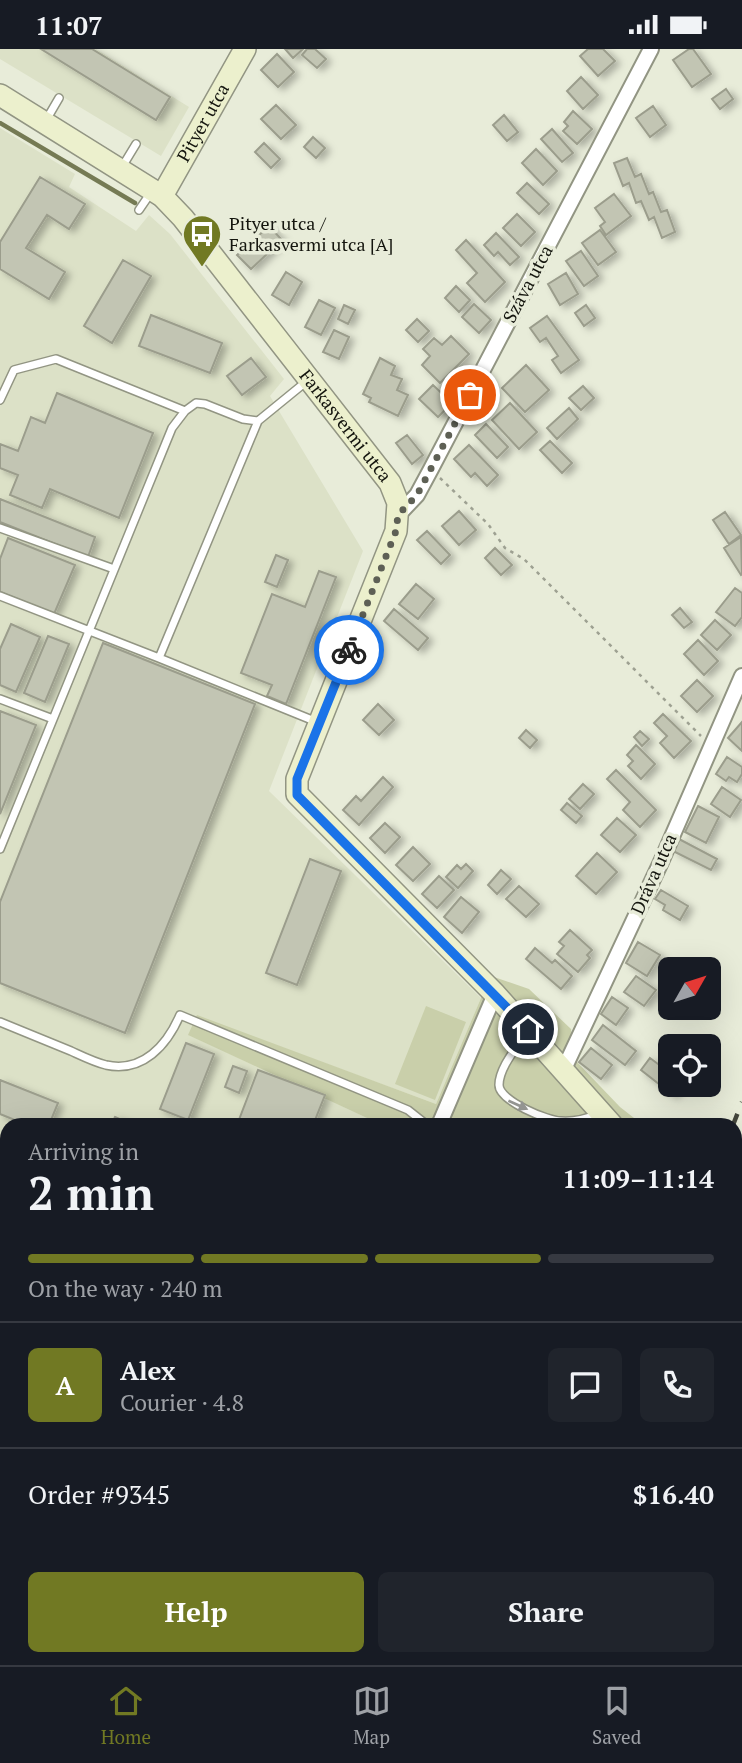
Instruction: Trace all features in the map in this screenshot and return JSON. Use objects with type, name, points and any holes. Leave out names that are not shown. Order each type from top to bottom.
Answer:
[{"type":"street","name":"Pityer utca","points":[[157,193],[245,49]]},
{"type":"street","name":"Száva utca","points":[[398,515],[417,495],[651,49]]},
{"type":"street","name":"Farkasvermi utca","points":[[0,95],[157,193],[183,218],[390,482],[396,495],[396,531],[296,784],[300,800],[495,994],[605,1118]]},
{"type":"street","name":"Dráva utca","points":[[563,1071],[661,862],[742,676]]},
{"type":"street","points":[[442,1118],[495,994]]},
{"type":"lane","points":[[45,123],[59,99]]},
{"type":"lane","points":[[120,170],[136,144]]},
{"type":"lane","points":[[139,210],[157,193]]},
{"type":"lane","points":[[0,400],[14,370],[55,359],[186,411]]},
{"type":"lane","points":[[159,658],[258,421],[310,379]]},
{"type":"lane","points":[[0,849],[4,831],[53,719],[172,428],[196,403],[243,419],[258,421]]},
{"type":"lane","points":[[0,528],[114,569]]},
{"type":"lane","points":[[0,596],[320,723]]},
{"type":"lane","points":[[0,699],[53,719]]},
{"type":"lane","points":[[0,1023],[105,1065],[130,1066],[141,1063],[169,1038],[180,1015],[408,1110],[418,1118]]},
{"type":"lane","points":[[528,1029],[501,1079],[500,1092],[508,1101],[548,1118]]},
{"type":"path","points":[[431,469],[488,524],[505,548],[524,559],[711,746]]},
{"type":"shaded area","points":[[0,49],[96,49],[189,107],[161,156],[0,59]]},
{"type":"shaded area","points":[[0,128],[75,174],[69,187],[136,231],[149,215],[170,234],[284,379],[270,396],[363,551],[269,791],[481,998],[436,1104],[197,1016],[189,1035],[367,1118],[0,1118]]},
{"type":"shaded area","points":[[494,977],[529,989],[571,1029],[577,1062],[634,1118],[367,1118],[188,1035],[197,1015],[436,1104],[481,998]]},
{"type":"shaded area","points":[[426,1006],[466,1022],[435,1100],[395,1084]]},
{"type":"building","points":[[41,49],[92,49],[170,97],[156,120]]},
{"type":"building","points":[[285,49],[303,49],[293,58]]},
{"type":"building","points":[[307,49],[315,49],[326,59],[317,68],[302,55]]},
{"type":"building","points":[[588,49],[603,49],[615,61],[598,76],[580,56]]},
{"type":"building","points":[[693,49],[711,74],[692,87],[673,60]]},
{"type":"building","points":[[277,54],[294,72],[278,87],[261,70]]},
{"type":"building","points":[[581,77],[598,95],[583,109],[567,91]]},
{"type":"building","points":[[726,89],[733,99],[720,109],[712,99]]},
{"type":"building","points":[[276,105],[296,125],[281,139],[261,119]]},
{"type":"building","points":[[653,106],[666,125],[650,137],[636,118]]},
{"type":"building","points":[[573,111],[592,129],[577,144],[563,131],[568,126],[564,122]]},
{"type":"building","points":[[504,115],[518,132],[507,141],[493,125]]},
{"type":"building","points":[[552,129],[573,153],[562,162],[541,139]]},
{"type":"building","points":[[313,137],[325,148],[316,158],[304,147]]},
{"type":"building","points":[[264,143],[280,159],[271,168],[255,152]]},
{"type":"building","points":[[536,149],[557,171],[543,185],[522,163]]},
{"type":"building","points":[[627,158],[635,177],[641,174],[649,194],[653,192],[661,212],[667,210],[675,232],[662,238],[654,217],[649,220],[641,201],[636,203],[629,183],[623,186],[614,163]]},
{"type":"building","points":[[40,177],[85,204],[69,229],[47,215],[26,248],[65,272],[49,299],[0,269],[0,242]]},
{"type":"building","points":[[527,183],[549,204],[539,214],[517,193]]},
{"type":"building","points":[[614,194],[631,216],[606,235],[600,226],[605,222],[595,208]]},
{"type":"building","points":[[517,214],[535,232],[521,246],[503,228]]},
{"type":"building","points":[[269,226],[282,240],[251,269],[237,255]]},
{"type":"building","points":[[600,230],[616,252],[598,265],[582,243]]},
{"type":"building","points":[[496,233],[519,257],[510,265],[498,252],[494,256],[484,245]]},
{"type":"building","points":[[466,240],[505,282],[485,302],[467,283],[477,273],[456,250]]},
{"type":"building","points":[[581,251],[598,276],[584,286],[566,261]]},
{"type":"building","points":[[123,260],[151,276],[112,343],[84,326]]},
{"type":"building","points":[[286,272],[302,282],[289,305],[272,295]]},
{"type":"building","points":[[566,273],[578,294],[560,305],[548,284]]},
{"type":"building","points":[[456,286],[470,300],[459,312],[445,298]]},
{"type":"building","points":[[319,300],[335,308],[321,335],[305,327]]},
{"type":"building","points":[[474,304],[491,320],[479,333],[462,317]]},
{"type":"building","points":[[344,305],[355,310],[348,324],[338,319]]},
{"type":"building","points":[[586,305],[595,318],[584,326],[575,313]]},
{"type":"building","points":[[151,315],[222,343],[210,373],[139,346]]},
{"type":"building","points":[[547,316],[579,360],[561,373],[552,360],[558,356],[546,338],[540,342],[530,328]]},
{"type":"building","points":[[417,319],[429,331],[418,342],[406,330]]},
{"type":"building","points":[[334,330],[349,337],[339,359],[323,352]]},
{"type":"building","points":[[451,336],[469,354],[440,383],[422,365],[430,356],[423,349],[434,338],[442,345]]},
{"type":"building","points":[[251,358],[266,377],[242,395],[227,376]]},
{"type":"building","points":[[380,358],[395,366],[391,375],[402,379],[397,390],[408,395],[398,416],[369,402],[371,398],[363,394]]},
{"type":"building","points":[[526,365],[549,390],[525,412],[502,388]]},
{"type":"building","points":[[433,385],[452,403],[438,417],[419,399]]},
{"type":"building","points":[[583,386],[594,398],[581,410],[569,398]]},
{"type":"building","points":[[57,393],[153,433],[119,518],[50,489],[42,508],[10,495],[18,475],[0,468],[0,444],[18,451],[31,417],[45,423]]},
{"type":"building","points":[[510,403],[537,432],[519,449],[492,420]]},
{"type":"building","points":[[569,408],[578,419],[557,439],[547,428]]},
{"type":"building","points":[[486,424],[508,447],[497,458],[475,435]]},
{"type":"building","points":[[407,435],[423,455],[412,464],[396,443]]},
{"type":"building","points":[[550,441],[572,463],[562,473],[540,450]]},
{"type":"building","points":[[469,445],[498,475],[487,486],[475,473],[471,477],[454,459]]},
{"type":"building","points":[[0,499],[95,537],[88,557],[0,522]]},
{"type":"building","points":[[459,511],[476,530],[459,545],[442,526]]},
{"type":"building","points":[[725,512],[741,535],[729,544],[713,520]]},
{"type":"building","points":[[427,531],[450,555],[441,564],[417,540]]},
{"type":"building","points":[[741,537],[742,574],[741,575],[724,548]]},
{"type":"building","points":[[8,538],[75,565],[54,614],[0,592],[0,559]]},
{"type":"building","points":[[495,548],[512,565],[501,575],[485,558]]},
{"type":"building","points":[[276,555],[288,560],[277,587],[265,582]]},
{"type":"building","points":[[319,571],[336,577],[286,704],[267,696],[272,685],[241,673],[272,594],[305,607]]},
{"type":"building","points":[[416,584],[434,599],[418,619],[399,604]]},
{"type":"building","points":[[735,588],[742,593],[742,617],[735,626],[716,612]]},
{"type":"building","points":[[680,608],[692,622],[684,628],[672,615]]},
{"type":"building","points":[[394,609],[428,638],[418,650],[384,621]]},
{"type":"building","points":[[715,620],[731,635],[717,650],[701,635]]},
{"type":"building","points":[[11,624],[40,637],[16,692],[0,685],[0,649]]},
{"type":"building","points":[[48,636],[69,644],[45,702],[24,693]]},
{"type":"building","points":[[698,640],[718,661],[704,675],[684,654]]},
{"type":"building","points":[[103,643],[255,704],[125,1033],[0,983],[0,902]]},
{"type":"building","points":[[697,680],[713,696],[697,712],[681,696]]},
{"type":"building","points":[[378,704],[394,720],[379,735],[363,720]]},
{"type":"building","points":[[0,711],[36,725],[0,814]]},
{"type":"building","points":[[663,714],[691,741],[674,758],[660,743],[667,736],[654,723]]},
{"type":"building","points":[[742,722],[742,751],[728,738]]},
{"type":"building","points":[[526,730],[537,740],[530,748],[519,738]]},
{"type":"building","points":[[640,731],[649,739],[642,746],[634,737]]},
{"type":"building","points":[[636,745],[655,764],[641,779],[628,766],[633,761],[627,755]]},
{"type":"building","points":[[727,757],[742,767],[742,774],[737,782],[729,777],[726,781],[716,774]]},
{"type":"building","points":[[616,770],[656,810],[640,827],[623,810],[630,802],[607,779]]},
{"type":"building","points":[[383,777],[393,787],[359,825],[343,810],[356,796],[361,801]]},
{"type":"building","points":[[583,784],[594,794],[580,809],[569,799]]},
{"type":"building","points":[[722,787],[741,800],[730,817],[711,804]]},
{"type":"building","points":[[567,803],[582,816],[576,823],[561,810]]},
{"type":"building","points":[[698,806],[719,817],[706,843],[685,832]]},
{"type":"building","points":[[617,818],[636,835],[620,852],[601,835]]},
{"type":"building","points":[[385,823],[400,837],[385,853],[370,838]]},
{"type":"building","points":[[679,839],[717,859],[711,870],[673,851]]},
{"type":"building","points":[[413,847],[430,864],[413,881],[396,865]]},
{"type":"building","points":[[597,853],[617,872],[596,894],[576,876]]},
{"type":"building","points":[[310,859],[341,871],[297,985],[266,973]]},
{"type":"building","points":[[466,864],[473,871],[458,888],[446,877],[457,865],[461,869]]},
{"type":"building","points":[[501,870],[511,879],[497,894],[488,885]]},
{"type":"building","points":[[439,876],[454,890],[437,908],[422,894]]},
{"type":"building","points":[[519,886],[539,904],[526,917],[506,899]]},
{"type":"building","points":[[661,890],[688,906],[680,920],[663,910],[665,905],[655,899]]},
{"type":"building","points":[[461,897],[479,912],[462,933],[444,917]]},
{"type":"building","points":[[570,930],[592,950],[587,955],[590,958],[578,972],[557,954],[564,946],[559,942]]},
{"type":"building","points":[[638,942],[660,955],[647,976],[626,963]]},
{"type":"building","points":[[535,948],[552,963],[555,960],[572,976],[561,989],[526,959]]},
{"type":"building","points":[[636,976],[656,990],[644,1006],[624,992]]},
{"type":"building","points":[[612,997],[628,1008],[616,1025],[601,1014]]},
{"type":"building","points":[[603,1025],[636,1051],[625,1065],[592,1040]]},
{"type":"building","points":[[186,1043],[214,1054],[189,1118],[160,1109]]},
{"type":"building","points":[[591,1048],[612,1065],[601,1079],[579,1062]]},
{"type":"building","points":[[650,1058],[658,1064],[658,1083],[641,1070]]},
{"type":"building","points":[[233,1066],[247,1071],[239,1093],[225,1087]]},
{"type":"building","points":[[258,1070],[325,1095],[316,1118],[240,1118]]},
{"type":"building","points":[[0,1080],[58,1103],[52,1118],[10,1118],[0,1114]]},
{"type":"waterway","points":[[0,123],[135,203]]},
{"type":"railway","points":[[736,1118],[742,1102]]},
{"type":"way so far","points":[[349,650],[396,531],[398,515],[417,495],[470,395]]},
{"type":"place","name":"Pityer utca / Farkasvermi utca [A]","points":[[202,268]]},
{"type":"route","points":[[349,650],[297,779],[297,795],[528,1029]]}]
